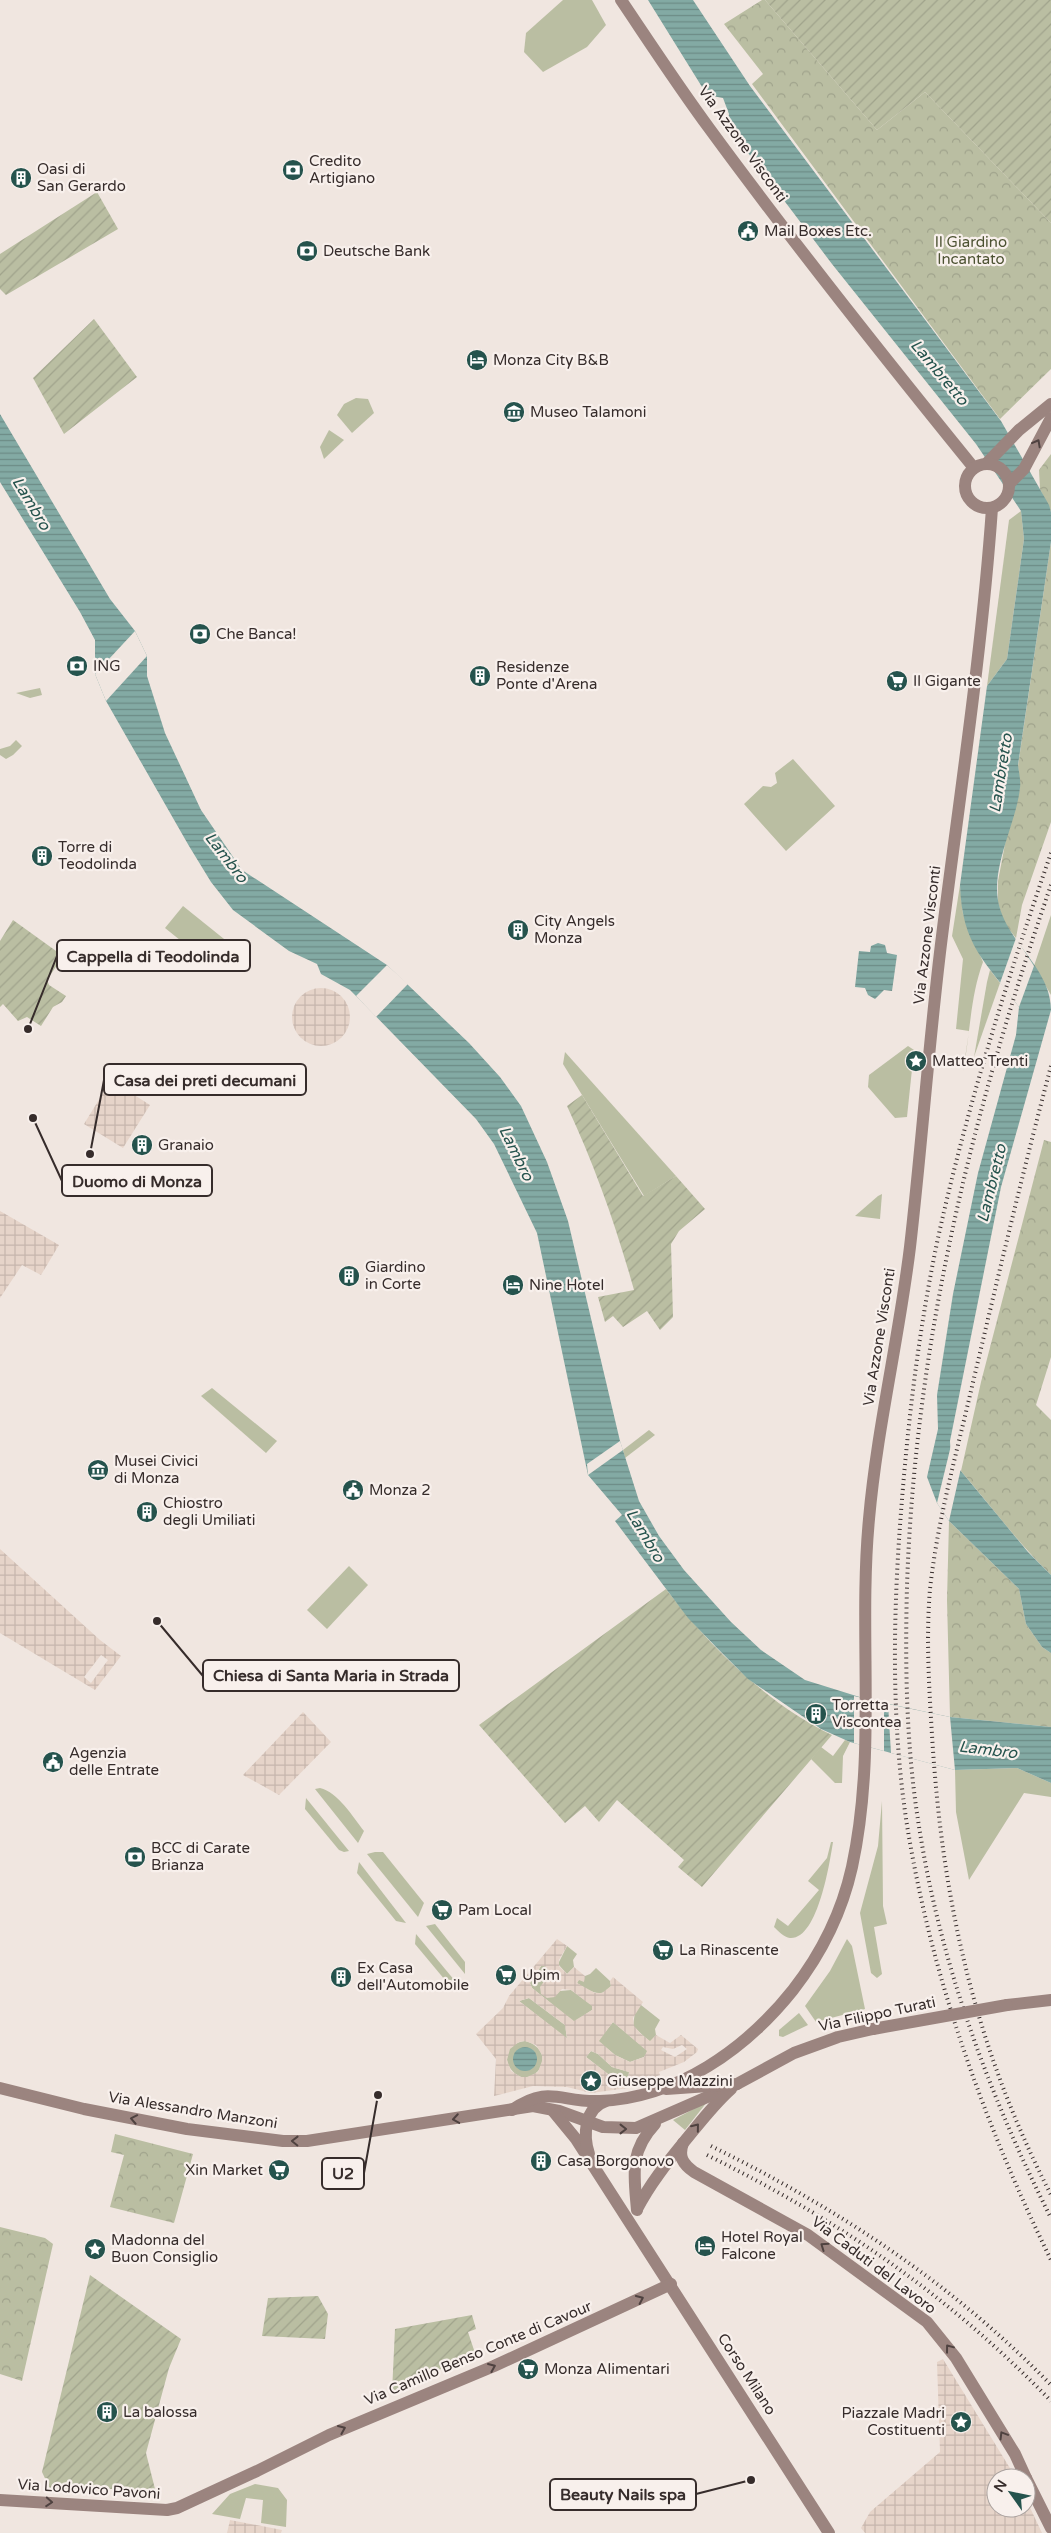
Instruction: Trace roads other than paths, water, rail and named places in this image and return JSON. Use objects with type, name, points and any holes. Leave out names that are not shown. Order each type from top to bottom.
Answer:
[{"type":"main road","name":"Via Azzone Visconti","points":[[621,0],[708,126],[866,336],[974,468]]},
{"type":"main road","points":[[997,506],[983,508],[973,503],[966,494],[965,484],[974,468],[987,463],[1019,430],[1051,404]]},
{"type":"main road","name":"Via Azzone Visconti","points":[[659,2089],[717,2062],[764,2023],[793,1990],[814,1959],[835,1921],[853,1864],[866,1746],[866,1591],[869,1519],[884,1405],[910,1248],[942,939],[997,506],[1008,493],[1010,483],[1024,468],[1051,418]]},
{"type":"main road","points":[[987,463],[997,465],[1005,472],[1010,483]]},
{"type":"main road","name":"Via Filippo Turati","points":[[659,2089],[737,2084],[794,2053],[838,2037],[872,2028],[1006,2005],[1051,2000]]},
{"type":"main road","points":[[676,2109],[700,2087],[717,2062]]},
{"type":"main road","points":[[636,2232],[637,2209],[634,2163],[639,2145],[658,2120],[676,2109],[737,2084]]},
{"type":"main road","points":[[637,2209],[649,2185],[710,2110],[737,2084]]},
{"type":"main road","name":"Via Alessandro Manzoni","points":[[0,2088],[136,2119],[266,2140],[307,2141],[533,2106],[546,2107],[603,2127],[636,2128],[658,2120]]},
{"type":"main road","points":[[512,2110],[537,2096],[607,2101],[640,2096],[659,2089]]},
{"type":"main road","points":[[603,2181],[591,2160],[587,2148],[588,2122],[596,2107],[607,2101]]},
{"type":"main road","points":[[546,2107],[555,2112],[568,2127],[603,2181]]},
{"type":"main road","name":"Via Caduti del Lavoro","points":[[683,2143],[681,2157],[684,2163],[694,2172],[808,2235],[926,2322],[956,2358],[1021,2468]]},
{"type":"main road","name":"Corso Milano","points":[[603,2181],[671,2284],[829,2533]]},
{"type":"main road","name":"Via Camillo Benso Conte di Cavour","points":[[176,2508],[298,2450],[494,2366],[671,2284]]},
{"type":"main road","name":"Via Caduti del Lavoro","points":[[1036,2499],[1051,2528]]},
{"type":"main road","name":"Via Lodovico Pavoni","points":[[0,2500],[167,2510],[176,2508]]},
{"type":"water","name":"Lambretto","points":[[648,0],[693,0],[750,86],[1001,421],[1049,505],[1051,512],[1051,542],[1018,765],[1020,788],[1018,802],[1001,861],[997,891],[1004,919],[1044,982],[1049,995],[1051,1010],[1001,1187],[950,1441],[951,1459],[1028,1552],[1051,1575],[1051,1653],[1042,1647],[1026,1624],[1019,1589],[949,1521],[937,1503],[927,1477],[938,1429],[937,1395],[953,1294],[978,1173],[1016,1035],[1019,1007],[986,965],[971,939],[965,923],[960,885],[987,686],[1007,659],[1024,539],[1021,511],[976,444],[832,264],[727,125],[729,114],[723,98],[707,95]]},
{"type":"water","name":"Lambro","points":[[0,414],[110,599],[135,631],[147,656],[147,676],[165,733],[201,810],[242,870],[387,965],[469,1043],[500,1077],[521,1106],[547,1162],[568,1221],[620,1441],[639,1501],[659,1536],[684,1570],[731,1622],[761,1650],[805,1680],[866,1699],[950,1717],[1051,1727],[1051,1783],[1017,1768],[955,1770],[850,1742],[821,1729],[748,1679],[688,1618],[615,1521],[622,1515],[588,1475],[537,1233],[494,1144],[476,1119],[350,990],[321,974],[317,964],[289,951],[233,910],[211,882],[106,701],[95,674],[95,640],[80,612],[0,482]]},
{"type":"water","points":[[878,943],[885,945],[887,953],[897,955],[892,991],[884,990],[875,999],[868,995],[865,988],[855,987],[859,951],[870,952],[871,946]]},
{"type":"water","points":[[525,2047],[530,2048],[536,2054],[536,2064],[530,2070],[525,2071],[520,2070],[514,2064],[513,2059],[514,2054],[520,2048]]},
{"type":"railway","points":[[1051,853],[1019,948],[975,1092],[949,1189],[931,1272],[915,1374],[904,1478],[898,1551],[895,1630],[896,1708],[902,1786],[917,1881],[930,1937],[945,1992],[982,2102],[1051,2260]]},
{"type":"railway","points":[[1051,885],[996,1057],[952,1230],[935,1318],[922,1406],[912,1495],[906,1644],[907,1703],[914,1791],[927,1872],[939,1924],[969,2025],[987,2074],[1028,2171],[1051,2218]]},
{"type":"railway","points":[[1051,1066],[1009,1230],[942,1516],[930,1589],[928,1644],[937,1796],[944,1856],[954,1914],[967,1972],[1002,2084],[1024,2140],[1051,2195]]},
{"type":"railway","points":[[711,2146],[804,2195],[892,2251],[934,2281],[974,2314],[1051,2385]]},
{"type":"railway","points":[[707,2155],[802,2206],[890,2263],[972,2327],[1012,2362],[1051,2401]]},
{"type":"place","name":"Credito Artigiano","points":[[293,170]]},
{"type":"place","name":"Oasi di San Gerardo","points":[[21,178]]},
{"type":"place","name":"Mail Boxes Etc.","points":[[748,231]]},
{"type":"place","name":"Deutsche Bank","points":[[307,251]]},
{"type":"place","name":"Monza City B&B","points":[[477,360]]},
{"type":"place","name":"Museo Talamoni","points":[[514,412]]},
{"type":"place","name":"Che Banca!","points":[[200,634]]},
{"type":"place","name":"ING","points":[[77,666]]},
{"type":"place","name":"Residenze Ponte d'Arena","points":[[480,676]]},
{"type":"place","name":"Il Gigante","points":[[897,681]]},
{"type":"place","name":"Torre di Teodolinda","points":[[42,856]]},
{"type":"place","name":"City Angels Monza","points":[[518,930]]},
{"type":"place","name":"Cappella di Teodolinda","points":[[28,1029]]},
{"type":"place","name":"Matteo Trenti","points":[[916,1061]]},
{"type":"place","name":"Duomo di Monza","points":[[33,1118]]},
{"type":"place","name":"Granaio","points":[[142,1145]]},
{"type":"place","name":"Casa dei preti decumani","points":[[90,1154]]},
{"type":"place","name":"Giardino in Corte","points":[[349,1276]]},
{"type":"place","name":"Nine Hotel","points":[[513,1285]]},
{"type":"place","name":"Musei Civici di Monza","points":[[98,1470]]},
{"type":"place","name":"Monza 2","points":[[353,1490]]},
{"type":"place","name":"Chiostro degli Umiliati","points":[[147,1512]]},
{"type":"place","name":"Chiesa di Santa Maria in Strada","points":[[157,1621]]},
{"type":"place","name":"Torretta Viscontea","points":[[816,1714]]},
{"type":"place","name":"Agenzia delle Entrate","points":[[53,1762]]},
{"type":"place","name":"BCC di Carate Brianza","points":[[135,1857]]},
{"type":"place","name":"Pam Local","points":[[442,1910]]},
{"type":"place","name":"La Rinascente","points":[[663,1950]]},
{"type":"place","name":"Upim","points":[[506,1975]]},
{"type":"place","name":"Ex Casa dell'Automobile","points":[[341,1977]]},
{"type":"place","name":"Giuseppe Mazzini","points":[[591,2081]]},
{"type":"place","name":"U2","points":[[378,2095]]},
{"type":"place","name":"Casa Borgonovo","points":[[541,2161]]},
{"type":"place","name":"Xin Market","points":[[279,2170]]},
{"type":"place","name":"Hotel Royal Falcone","points":[[705,2246]]},
{"type":"place","name":"Madonna del Buon Consiglio","points":[[95,2249]]},
{"type":"place","name":"Monza Alimentari","points":[[528,2369]]},
{"type":"place","name":"La balossa","points":[[107,2412]]},
{"type":"place","name":"Piazzale Madri Costituenti","points":[[961,2422]]},
{"type":"place","name":"Beauty Nails spa","points":[[751,2480]]},
{"type":"park label","name":"Il Giardino Incantato","points":[[971,250]]}]
